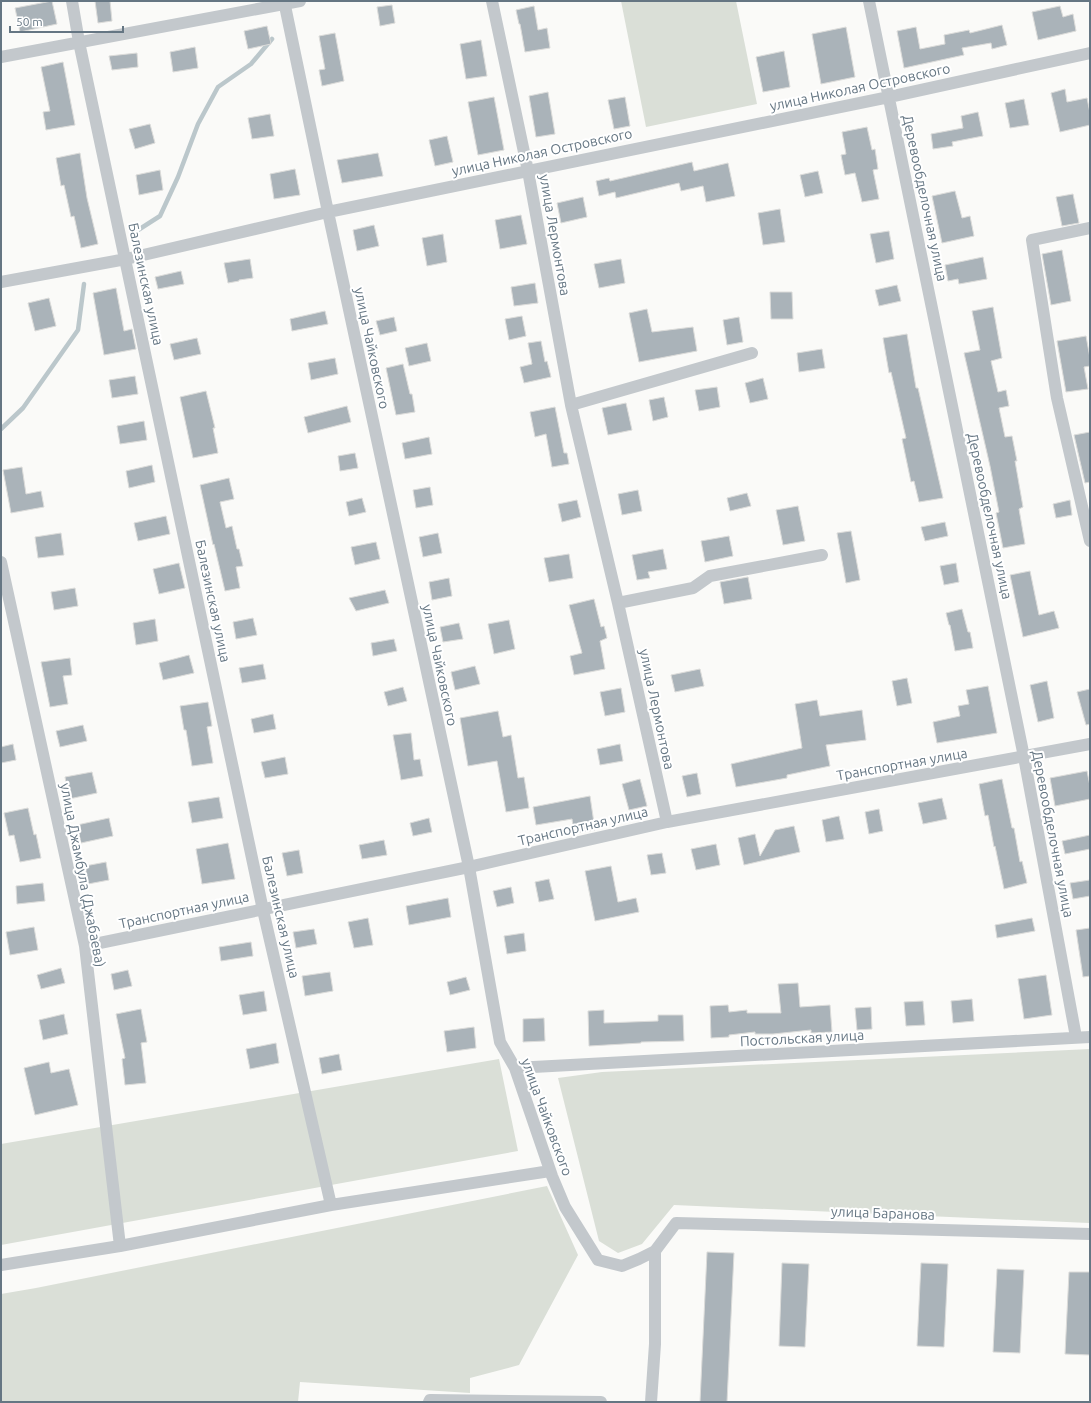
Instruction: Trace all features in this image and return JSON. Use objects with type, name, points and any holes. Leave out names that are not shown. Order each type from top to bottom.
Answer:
[{"type":"street","name":"Балезинская улица","points":[[72,1],[79,42],[264,910],[331,1205]]},
{"type":"street","points":[[1,57],[300,1]]},
{"type":"street","name":"улица Лермонтова","points":[[492,1],[528,171],[571,405],[618,603],[667,822]]},
{"type":"street","name":"Деревообделочная улица","points":[[869,1],[1024,757],[1076,1037]]},
{"type":"street","name":"улица Чайковского","points":[[285,3],[328,212],[469,867],[500,1042],[515,1068],[550,1171],[565,1207],[598,1260],[622,1266],[655,1251]]},
{"type":"street","name":"улица Николая Островского","points":[[1,282],[126,259],[328,212],[889,97],[1090,53]]},
{"type":"street","points":[[1090,228],[1032,240],[1057,398],[1090,541]]},
{"type":"street","points":[[571,405],[752,353]]},
{"type":"street","points":[[618,603],[693,588],[710,576],[822,555]]},
{"type":"street","name":"улица Джамбула (Джабаева)","points":[[1,562],[5,600],[85,946],[120,1246]]},
{"type":"street","name":"Транспортная улица","points":[[85,946],[469,867],[667,822],[1090,744]]},
{"type":"street","name":"Постольская улица","points":[[515,1068],[1076,1037],[1090,1038]]},
{"type":"street","points":[[1,1265],[120,1246],[331,1205],[550,1171]]},
{"type":"street","name":"улица Баранова","points":[[655,1251],[676,1223],[1090,1234]]},
{"type":"street","points":[[651,1402],[655,1344],[655,1251]]},
{"type":"street","points":[[429,1402],[430,1400],[601,1402]]},
{"type":"shaded area","points":[[621,1],[736,1],[757,104],[646,127]]},
{"type":"shaded area","points":[[1090,1049],[1089,1223],[674,1205],[642,1244],[618,1253],[599,1241],[558,1078],[602,1072]]},
{"type":"shaded area","points":[[499,1059],[518,1151],[1,1245],[1,1144]]},
{"type":"shaded area","points":[[547,1186],[578,1255],[519,1365],[470,1378],[470,1393],[300,1382],[298,1402],[1,1402],[1,1294]]},
{"type":"building","points":[[52,1],[57,24],[20,32],[15,8]]},
{"type":"building","points":[[95,1],[110,1],[112,21],[98,23]]},
{"type":"building","points":[[392,5],[395,23],[380,26],[377,7]]},
{"type":"building","points":[[534,6],[538,30],[547,28],[550,48],[525,52],[516,10]]},
{"type":"building","points":[[1060,6],[1063,17],[1073,14],[1076,31],[1038,40],[1032,12]]},
{"type":"building","points":[[1002,25],[1007,45],[992,49],[991,43],[962,48],[964,55],[904,68],[897,31],[916,27],[920,49],[945,44],[944,35],[969,30],[970,33]]},
{"type":"building","points":[[267,26],[271,44],[248,49],[244,31]]},
{"type":"building","points":[[846,27],[855,77],[821,84],[812,34]]},
{"type":"building","points":[[335,33],[344,81],[322,86],[319,70],[325,69],[319,36]]},
{"type":"building","points":[[481,40],[487,76],[466,79],[460,44]]},
{"type":"building","points":[[195,47],[198,68],[173,72],[170,52]]},
{"type":"building","points":[[784,51],[790,87],[763,92],[756,57]]},
{"type":"building","points":[[137,53],[138,67],[112,70],[109,56]]},
{"type":"building","points":[[63,62],[75,125],[46,130],[43,112],[50,111],[41,67]]},
{"type":"building","points":[[1065,89],[1067,102],[1087,98],[1090,113],[1090,125],[1060,132],[1051,93]]},
{"type":"building","points":[[548,92],[555,134],[536,137],[529,96]]},
{"type":"building","points":[[494,97],[504,150],[478,155],[468,102]]},
{"type":"building","points":[[625,97],[630,126],[614,129],[608,100]]},
{"type":"building","points":[[1024,99],[1029,125],[1010,128],[1005,103]]},
{"type":"building","points":[[978,112],[983,136],[952,142],[953,146],[933,149],[931,134],[963,128],[961,116]]},
{"type":"building","points":[[270,114],[274,136],[252,139],[248,118]]},
{"type":"building","points":[[150,124],[155,143],[135,149],[129,129]]},
{"type":"building","points":[[867,127],[872,150],[875,149],[878,169],[873,170],[879,199],[862,202],[855,173],[845,175],[841,155],[846,154],[842,132]]},
{"type":"building","points":[[447,136],[453,162],[435,166],[429,140]]},
{"type":"building","points":[[80,153],[87,198],[98,244],[81,248],[74,216],[71,217],[64,185],[61,186],[56,158]]},
{"type":"building","points":[[378,153],[383,176],[342,183],[337,160]]},
{"type":"building","points":[[692,162],[694,171],[728,163],[735,196],[706,202],[703,186],[681,191],[679,183],[616,198],[615,192],[599,196],[596,181],[609,178],[610,181]]},
{"type":"building","points":[[295,169],[300,195],[274,199],[270,174]]},
{"type":"building","points":[[160,170],[163,190],[139,195],[136,175]]},
{"type":"building","points":[[818,171],[823,193],[805,197],[800,175]]},
{"type":"building","points":[[955,191],[962,218],[970,216],[974,236],[942,243],[932,196]]},
{"type":"building","points":[[1073,194],[1079,223],[1062,226],[1056,197]]},
{"type":"building","points":[[583,197],[587,217],[561,223],[557,203]]},
{"type":"building","points":[[780,209],[785,242],[763,245],[758,213]]},
{"type":"building","points":[[521,215],[527,244],[500,249],[495,220]]},
{"type":"building","points":[[374,225],[379,246],[357,251],[353,230]]},
{"type":"building","points":[[889,231],[894,259],[876,263],[870,234]]},
{"type":"building","points":[[443,234],[447,262],[427,266],[422,238]]},
{"type":"building","points":[[1062,250],[1071,301],[1051,305],[1042,254]]},
{"type":"building","points":[[983,257],[987,279],[959,284],[958,279],[948,281],[945,265]]},
{"type":"building","points":[[250,259],[253,278],[228,283],[224,263]]},
{"type":"building","points":[[621,259],[625,283],[599,288],[594,264]]},
{"type":"building","points":[[181,271],[184,284],[158,289],[155,277]]},
{"type":"building","points":[[535,283],[538,303],[514,306],[511,287]]},
{"type":"building","points":[[897,285],[901,301],[879,306],[875,290]]},
{"type":"building","points":[[116,288],[124,331],[132,329],[136,349],[104,355],[93,293]]},
{"type":"building","points":[[770,292],[792,292],[793,319],[771,319]]},
{"type":"building","points":[[49,298],[56,326],[35,331],[28,303]]},
{"type":"building","points":[[993,307],[1002,358],[991,361],[998,392],[1006,390],[1009,406],[999,408],[1005,437],[1012,436],[1017,461],[1015,461],[1023,507],[1019,509],[1025,544],[1003,548],[996,513],[999,512],[990,466],[964,353],[980,350],[972,311]]},
{"type":"building","points":[[647,309],[652,332],[693,327],[697,351],[639,362],[629,313]]},
{"type":"building","points":[[325,311],[328,324],[292,331],[290,319]]},
{"type":"building","points":[[522,316],[526,336],[509,340],[505,319]]},
{"type":"building","points":[[394,317],[397,331],[380,335],[376,321]]},
{"type":"building","points":[[739,317],[743,342],[727,345],[723,320]]},
{"type":"building","points":[[907,334],[916,388],[918,388],[943,498],[919,502],[914,481],[911,482],[902,439],[906,438],[891,372],[889,373],[883,338]]},
{"type":"building","points":[[1086,336],[1090,366],[1084,367],[1088,389],[1066,392],[1057,341]]},
{"type":"building","points":[[197,338],[201,354],[174,360],[170,344]]},
{"type":"building","points":[[541,341],[545,362],[547,361],[551,377],[524,383],[520,367],[532,364],[528,343]]},
{"type":"building","points":[[427,343],[431,361],[409,366],[405,348]]},
{"type":"building","points":[[822,349],[825,368],[799,372],[797,353]]},
{"type":"building","points":[[335,358],[338,374],[311,380],[308,363]]},
{"type":"building","points":[[403,364],[410,394],[412,394],[415,412],[396,415],[386,368]]},
{"type":"building","points":[[135,376],[138,394],[112,398],[109,380]]},
{"type":"building","points":[[763,378],[768,399],[750,403],[745,383]]},
{"type":"building","points":[[717,387],[720,407],[699,411],[695,390]]},
{"type":"building","points":[[206,391],[215,428],[213,428],[218,453],[193,458],[180,397]]},
{"type":"building","points":[[664,397],[668,417],[653,421],[649,400]]},
{"type":"building","points":[[626,403],[632,430],[608,435],[602,408]]},
{"type":"building","points":[[347,406],[351,422],[308,433],[304,417]]},
{"type":"building","points":[[555,407],[564,453],[567,453],[569,464],[552,467],[546,434],[535,437],[530,412]]},
{"type":"building","points":[[144,421],[147,440],[120,444],[117,426]]},
{"type":"building","points":[[1090,432],[1090,482],[1085,483],[1074,435]]},
{"type":"building","points":[[429,437],[432,454],[405,459],[402,443]]},
{"type":"building","points":[[355,453],[358,468],[340,471],[338,456]]},
{"type":"building","points":[[152,465],[155,482],[129,488],[126,471]]},
{"type":"building","points":[[22,467],[26,494],[41,491],[44,507],[11,513],[3,470]]},
{"type":"building","points":[[229,478],[234,499],[220,502],[226,528],[232,526],[237,549],[239,549],[243,566],[236,567],[240,588],[225,591],[200,485]]},
{"type":"building","points":[[430,487],[433,505],[416,508],[413,490]]},
{"type":"building","points":[[638,490],[642,511],[622,515],[618,494]]},
{"type":"building","points":[[747,493],[751,506],[730,511],[727,498]]},
{"type":"building","points":[[362,498],[366,512],[349,516],[346,502]]},
{"type":"building","points":[[577,500],[581,517],[562,522],[558,504]]},
{"type":"building","points":[[1070,500],[1072,515],[1056,518],[1053,504]]},
{"type":"building","points":[[798,506],[805,541],[783,545],[776,510]]},
{"type":"building","points":[[166,516],[170,534],[138,541],[134,523]]},
{"type":"building","points":[[945,522],[948,536],[925,541],[921,527]]},
{"type":"building","points":[[851,531],[860,580],[846,583],[837,533]]},
{"type":"building","points":[[61,533],[64,555],[38,558],[35,537]]},
{"type":"building","points":[[438,533],[442,553],[423,557],[419,537]]},
{"type":"building","points":[[729,536],[733,556],[705,562],[701,541]]},
{"type":"building","points":[[376,542],[380,559],[355,565],[351,547]]},
{"type":"building","points":[[663,549],[667,569],[648,572],[650,578],[637,580],[632,555]]},
{"type":"building","points":[[569,554],[573,578],[549,582],[544,558]]},
{"type":"building","points":[[179,563],[185,588],[159,594],[153,569]]},
{"type":"building","points":[[956,563],[959,582],[944,585],[940,566]]},
{"type":"building","points":[[1030,571],[1039,615],[1054,611],[1059,628],[1023,637],[1010,575]]},
{"type":"building","points":[[748,577],[752,599],[724,604],[720,582]]},
{"type":"building","points":[[449,578],[452,596],[432,600],[429,582]]},
{"type":"building","points":[[75,588],[78,606],[54,610],[51,592]]},
{"type":"building","points":[[385,590],[389,603],[356,611],[349,598]]},
{"type":"building","points":[[594,599],[601,627],[604,626],[607,638],[600,641],[605,669],[574,675],[570,656],[582,653],[569,605]]},
{"type":"building","points":[[962,609],[968,632],[970,632],[973,648],[955,651],[946,613]]},
{"type":"building","points":[[253,618],[257,635],[236,639],[233,622]]},
{"type":"building","points":[[155,619],[158,641],[136,645],[133,623]]},
{"type":"building","points":[[509,620],[515,649],[494,654],[488,624]]},
{"type":"building","points":[[459,623],[463,639],[443,642],[440,627]]},
{"type":"building","points":[[394,639],[397,651],[373,656],[371,643]]},
{"type":"building","points":[[189,655],[194,673],[163,680],[159,663]]},
{"type":"building","points":[[70,658],[72,675],[63,676],[68,704],[50,707],[41,662]]},
{"type":"building","points":[[263,664],[266,679],[242,683],[239,668]]},
{"type":"building","points":[[475,666],[480,684],[455,690],[451,672]]},
{"type":"building","points":[[700,669],[704,686],[675,692],[671,675]]},
{"type":"building","points":[[907,678],[912,703],[897,706],[892,681]]},
{"type":"building","points":[[1047,681],[1054,718],[1038,722],[1030,685]]},
{"type":"building","points":[[988,686],[997,733],[937,743],[933,722],[960,716],[958,706],[969,704],[966,690]]},
{"type":"building","points":[[403,687],[407,701],[388,706],[384,692]]},
{"type":"building","points":[[621,688],[625,712],[605,716],[600,692]]},
{"type":"building","points":[[1090,689],[1090,724],[1086,725],[1077,692]]},
{"type":"building","points":[[817,700],[820,716],[862,710],[866,740],[826,745],[830,766],[787,775],[787,778],[736,787],[731,764],[802,748],[795,704]]},
{"type":"building","points":[[208,702],[212,726],[207,727],[213,763],[192,766],[180,706]]},
{"type":"building","points":[[498,711],[503,737],[511,735],[518,778],[524,777],[529,808],[506,812],[497,761],[468,766],[460,718]]},
{"type":"building","points":[[273,714],[276,729],[254,733],[251,719]]},
{"type":"building","points":[[83,725],[87,741],[60,747],[56,731]]},
{"type":"building","points":[[411,733],[414,760],[420,759],[423,776],[401,780],[393,735]]},
{"type":"building","points":[[13,744],[16,760],[1,763],[1,747]]},
{"type":"building","points":[[620,744],[623,761],[600,765],[597,749]]},
{"type":"building","points":[[285,757],[288,774],[265,778],[261,762]]},
{"type":"building","points":[[1087,771],[1090,786],[1090,799],[1055,806],[1050,778]]},
{"type":"building","points":[[92,772],[97,793],[69,799],[65,777]]},
{"type":"building","points":[[697,773],[701,794],[687,797],[682,776]]},
{"type":"building","points":[[640,779],[647,806],[629,810],[622,784]]},
{"type":"building","points":[[1002,779],[1012,828],[1014,828],[1020,862],[1022,861],[1027,883],[1004,889],[988,815],[985,816],[979,784]]},
{"type":"building","points":[[590,796],[595,830],[574,833],[572,819],[536,825],[533,807]]},
{"type":"building","points":[[219,797],[223,818],[192,823],[188,802]]},
{"type":"building","points":[[942,798],[947,819],[923,824],[918,803]]},
{"type":"building","points":[[28,808],[34,835],[36,834],[41,858],[20,862],[14,835],[9,836],[4,813]]},
{"type":"building","points":[[879,809],[883,831],[869,834],[865,812]]},
{"type":"building","points":[[839,816],[844,839],[826,842],[822,820]]},
{"type":"building","points":[[109,818],[113,836],[81,843],[77,825]]},
{"type":"building","points":[[429,818],[432,832],[413,836],[410,823]]},
{"type":"building","points":[[794,826],[800,852],[744,865],[738,838],[755,834],[760,856],[775,830]]},
{"type":"building","points":[[1090,835],[1090,849],[1065,854],[1062,841]]},
{"type":"building","points":[[384,840],[387,855],[362,859],[359,845]]},
{"type":"building","points":[[228,843],[235,879],[202,884],[196,849]]},
{"type":"building","points":[[716,844],[720,865],[696,870],[691,849]]},
{"type":"building","points":[[299,850],[303,873],[287,876],[282,853]]},
{"type":"building","points":[[662,853],[666,873],[651,875],[647,855]]},
{"type":"building","points":[[106,862],[109,880],[88,884],[85,866]]},
{"type":"building","points":[[611,866],[618,902],[636,898],[639,912],[595,921],[585,871]]},
{"type":"building","points":[[549,879],[554,899],[539,902],[535,882]]},
{"type":"building","points":[[1090,880],[1090,896],[1073,899],[1070,883]]},
{"type":"building","points":[[43,883],[45,901],[17,904],[16,886]]},
{"type":"building","points":[[511,887],[514,903],[497,907],[493,891]]},
{"type":"building","points":[[448,898],[451,917],[409,925],[406,906]]},
{"type":"building","points":[[368,918],[373,945],[354,948],[348,922]]},
{"type":"building","points":[[1032,918],[1035,931],[997,938],[995,925]]},
{"type":"building","points":[[34,927],[38,950],[10,955],[6,932]]},
{"type":"building","points":[[1090,928],[1090,976],[1083,977],[1076,930]]},
{"type":"building","points":[[314,929],[317,944],[296,948],[293,932]]},
{"type":"building","points":[[524,933],[526,951],[507,954],[504,936]]},
{"type":"building","points":[[251,942],[253,956],[221,961],[219,947]]},
{"type":"building","points":[[61,968],[65,983],[41,989],[37,975]]},
{"type":"building","points":[[128,970],[132,986],[114,990],[111,974]]},
{"type":"building","points":[[330,972],[333,991],[305,996],[302,976]]},
{"type":"building","points":[[1046,975],[1052,1015],[1024,1019],[1018,979]]},
{"type":"building","points":[[466,977],[470,990],[450,995],[447,982]]},
{"type":"building","points":[[798,983],[800,1007],[830,1005],[832,1032],[811,1033],[811,1030],[773,1034],[755,1034],[755,1032],[729,1035],[729,1037],[711,1038],[710,1006],[728,1005],[729,1012],[747,1010],[747,1013],[781,1013],[778,984]]},
{"type":"building","points":[[264,991],[267,1011],[243,1015],[239,995]]},
{"type":"building","points":[[972,999],[974,1021],[953,1023],[951,1001]]},
{"type":"building","points":[[923,1001],[925,1025],[906,1026],[904,1002]]},
{"type":"building","points":[[871,1007],[872,1029],[857,1030],[855,1008]]},
{"type":"building","points":[[141,1009],[147,1042],[141,1043],[146,1083],[125,1085],[122,1059],[125,1058],[116,1014]]},
{"type":"building","points":[[604,1010],[604,1023],[658,1021],[658,1015],[683,1015],[684,1041],[641,1042],[589,1046],[588,1011]]},
{"type":"building","points":[[64,1014],[68,1034],[43,1040],[39,1020]]},
{"type":"building","points":[[544,1018],[545,1041],[523,1042],[523,1019]]},
{"type":"building","points":[[474,1027],[476,1048],[447,1052],[444,1031]]},
{"type":"building","points":[[276,1043],[279,1063],[250,1069],[246,1049]]},
{"type":"building","points":[[339,1054],[342,1070],[322,1074],[319,1058]]},
{"type":"building","points":[[49,1062],[51,1073],[69,1069],[78,1105],[35,1115],[24,1068]]},
{"type":"building","points":[[707,1252],[734,1253],[727,1402],[700,1402]]},
{"type":"building","points":[[782,1263],[809,1264],[805,1347],[779,1346]]},
{"type":"building","points":[[921,1263],[948,1264],[944,1347],[917,1346]]},
{"type":"building","points":[[997,1269],[1024,1270],[1020,1353],[993,1352]]},
{"type":"building","points":[[1069,1272],[1090,1272],[1090,1355],[1065,1354]]},
{"type":"waterway","points":[[135,232],[160,216],[178,177],[198,124],[218,87],[251,64],[272,39]]},
{"type":"waterway","points":[[1,429],[23,408],[78,330],[84,284]]}]
